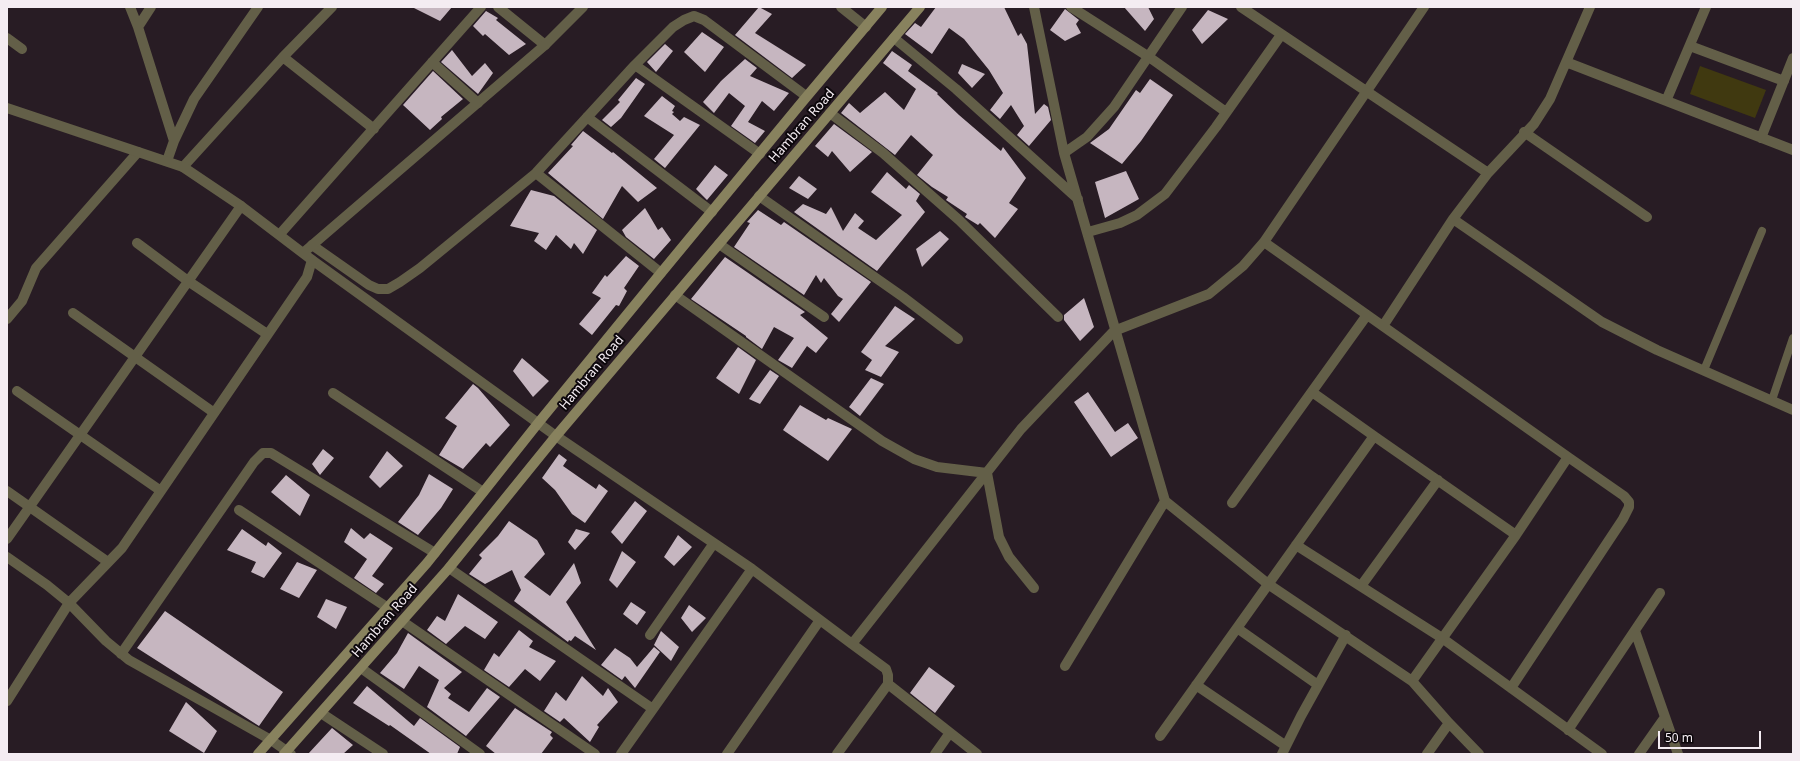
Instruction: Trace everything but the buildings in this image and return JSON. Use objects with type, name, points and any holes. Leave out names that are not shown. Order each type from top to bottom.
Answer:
[{"type":"main road","name":"Hambran Road","points":[[258,754],[435,553],[539,422],[806,96],[882,7]]},
{"type":"main road","name":"Hambran Road","points":[[288,753],[321,713],[449,568],[556,436],[920,7]]},
{"type":"street","points":[[130,7],[138,27],[174,141]]},
{"type":"street","points":[[138,27],[152,7]]},
{"type":"street","points":[[167,161],[174,141],[194,98],[258,7]]},
{"type":"street","points":[[183,167],[283,57],[332,7]]},
{"type":"street","points":[[280,234],[481,7]]},
{"type":"street","points":[[498,7],[545,45]]},
{"type":"street","points":[[303,253],[545,45],[583,7]]},
{"type":"street","points":[[841,7],[866,27]]},
{"type":"street","points":[[1034,7],[1064,153],[1088,232],[1114,331],[1165,501],[1268,584],[1346,635],[1412,681],[1448,723],[1479,754]]},
{"type":"street","points":[[1071,7],[1150,57],[1226,112]]},
{"type":"street","points":[[1064,153],[1087,137],[1098,127],[1150,57],[1182,7]]},
{"type":"street","points":[[1240,7],[1366,93],[1488,173]]},
{"type":"street","points":[[1383,326],[1452,219],[1488,173],[1524,132],[1534,124],[1550,99],[1590,7]]},
{"type":"street","points":[[1666,101],[1706,7]]},
{"type":"street","points":[[852,644],[1021,429],[1114,331],[1209,294],[1243,266],[1264,242],[1422,8]]},
{"type":"street","points":[[312,245],[369,285],[378,289],[388,288],[400,282],[420,268],[536,173],[635,65],[673,27],[694,16],[704,20],[806,96]]},
{"type":"street","points":[[1088,232],[1120,223],[1137,215],[1165,194],[1281,36]]},
{"type":"street","points":[[7,38],[22,49]]},
{"type":"street","points":[[894,38],[956,89],[1078,199]]},
{"type":"street","points":[[1690,46],[1784,81]]},
{"type":"street","points":[[283,57],[374,129]]},
{"type":"street","points":[[1761,138],[1793,58]]},
{"type":"street","points":[[432,62],[478,103]]},
{"type":"street","points":[[1566,62],[1793,150]]},
{"type":"street","points":[[635,65],[760,154]]},
{"type":"street","points":[[7,108],[183,167],[280,234],[312,260],[539,422],[556,436],[752,569],[886,669],[888,684],[837,754]]},
{"type":"street","points":[[830,113],[884,153],[960,220],[1058,316]]},
{"type":"street","points":[[587,117],[712,212]]},
{"type":"street","points":[[1524,132],[1647,217]]},
{"type":"street","points":[[7,319],[22,301],[36,268],[138,152]]},
{"type":"street","points":[[536,173],[661,273]]},
{"type":"street","points":[[759,196],[903,297],[958,339]]},
{"type":"street","points":[[7,539],[28,507],[241,206]]},
{"type":"street","points":[[1452,219],[1602,322],[1657,350],[1793,410]]},
{"type":"street","points":[[1264,242],[1624,496],[1629,502],[1629,507],[1623,519],[1511,688]]},
{"type":"street","points":[[137,244],[188,281],[267,334]]},
{"type":"street","points":[[719,244],[824,317]]},
{"type":"street","points":[[7,701],[69,603],[122,548],[213,412],[307,277],[312,260]]},
{"type":"street","points":[[675,295],[882,441],[914,459],[937,468],[987,473]]},
{"type":"street","points":[[74,313],[213,412]]},
{"type":"street","points":[[1232,503],[1367,315]]},
{"type":"street","points":[[17,391],[161,491]]},
{"type":"street","points":[[1312,392],[1516,534]]},
{"type":"street","points":[[333,393],[483,492]]},
{"type":"street","points":[[1160,736],[1374,436]]},
{"type":"street","points":[[121,654],[249,468],[263,453],[271,453],[435,553]]},
{"type":"street","points":[[1412,681],[1516,534],[1568,457]]},
{"type":"street","points":[[987,473],[999,536],[1009,557],[1034,588]]},
{"type":"street","points":[[1361,586],[1438,480]]},
{"type":"street","points":[[7,491],[108,562]]},
{"type":"street","points":[[1065,666],[1165,501]]},
{"type":"street","points":[[239,510],[388,608]]},
{"type":"street","points":[[650,635],[714,543]]},
{"type":"street","points":[[1296,545],[1442,638],[1602,754]]},
{"type":"street","points":[[7,557],[47,585],[69,603],[106,641],[121,654],[270,740],[288,753]]},
{"type":"street","points":[[449,568],[653,709]]},
{"type":"street","points":[[621,754],[752,569]]},
{"type":"street","points":[[1568,730],[1660,593]]},
{"type":"street","points":[[727,754],[820,620]]},
{"type":"street","points":[[402,621],[595,754]]},
{"type":"street","points":[[1237,628],[1318,685]]},
{"type":"street","points":[[1635,631],[1678,754]]},
{"type":"street","points":[[1196,685],[1284,750],[1346,635]]},
{"type":"street","points":[[361,668],[480,754]]},
{"type":"street","points":[[888,684],[949,734],[977,754]]},
{"type":"street","points":[[321,713],[383,754]]},
{"type":"street","points":[[1639,754],[1665,717]]},
{"type":"street","points":[[1427,754],[1448,723]]},
{"type":"street","points":[[935,754],[949,734]]},
{"type":"lane","points":[[1704,370],[1762,231]]},
{"type":"lane","points":[[1772,400],[1793,338]]},
{"type":"shaded area","points":[[1700,66],[1766,90],[1755,118],[1690,94]]}]
